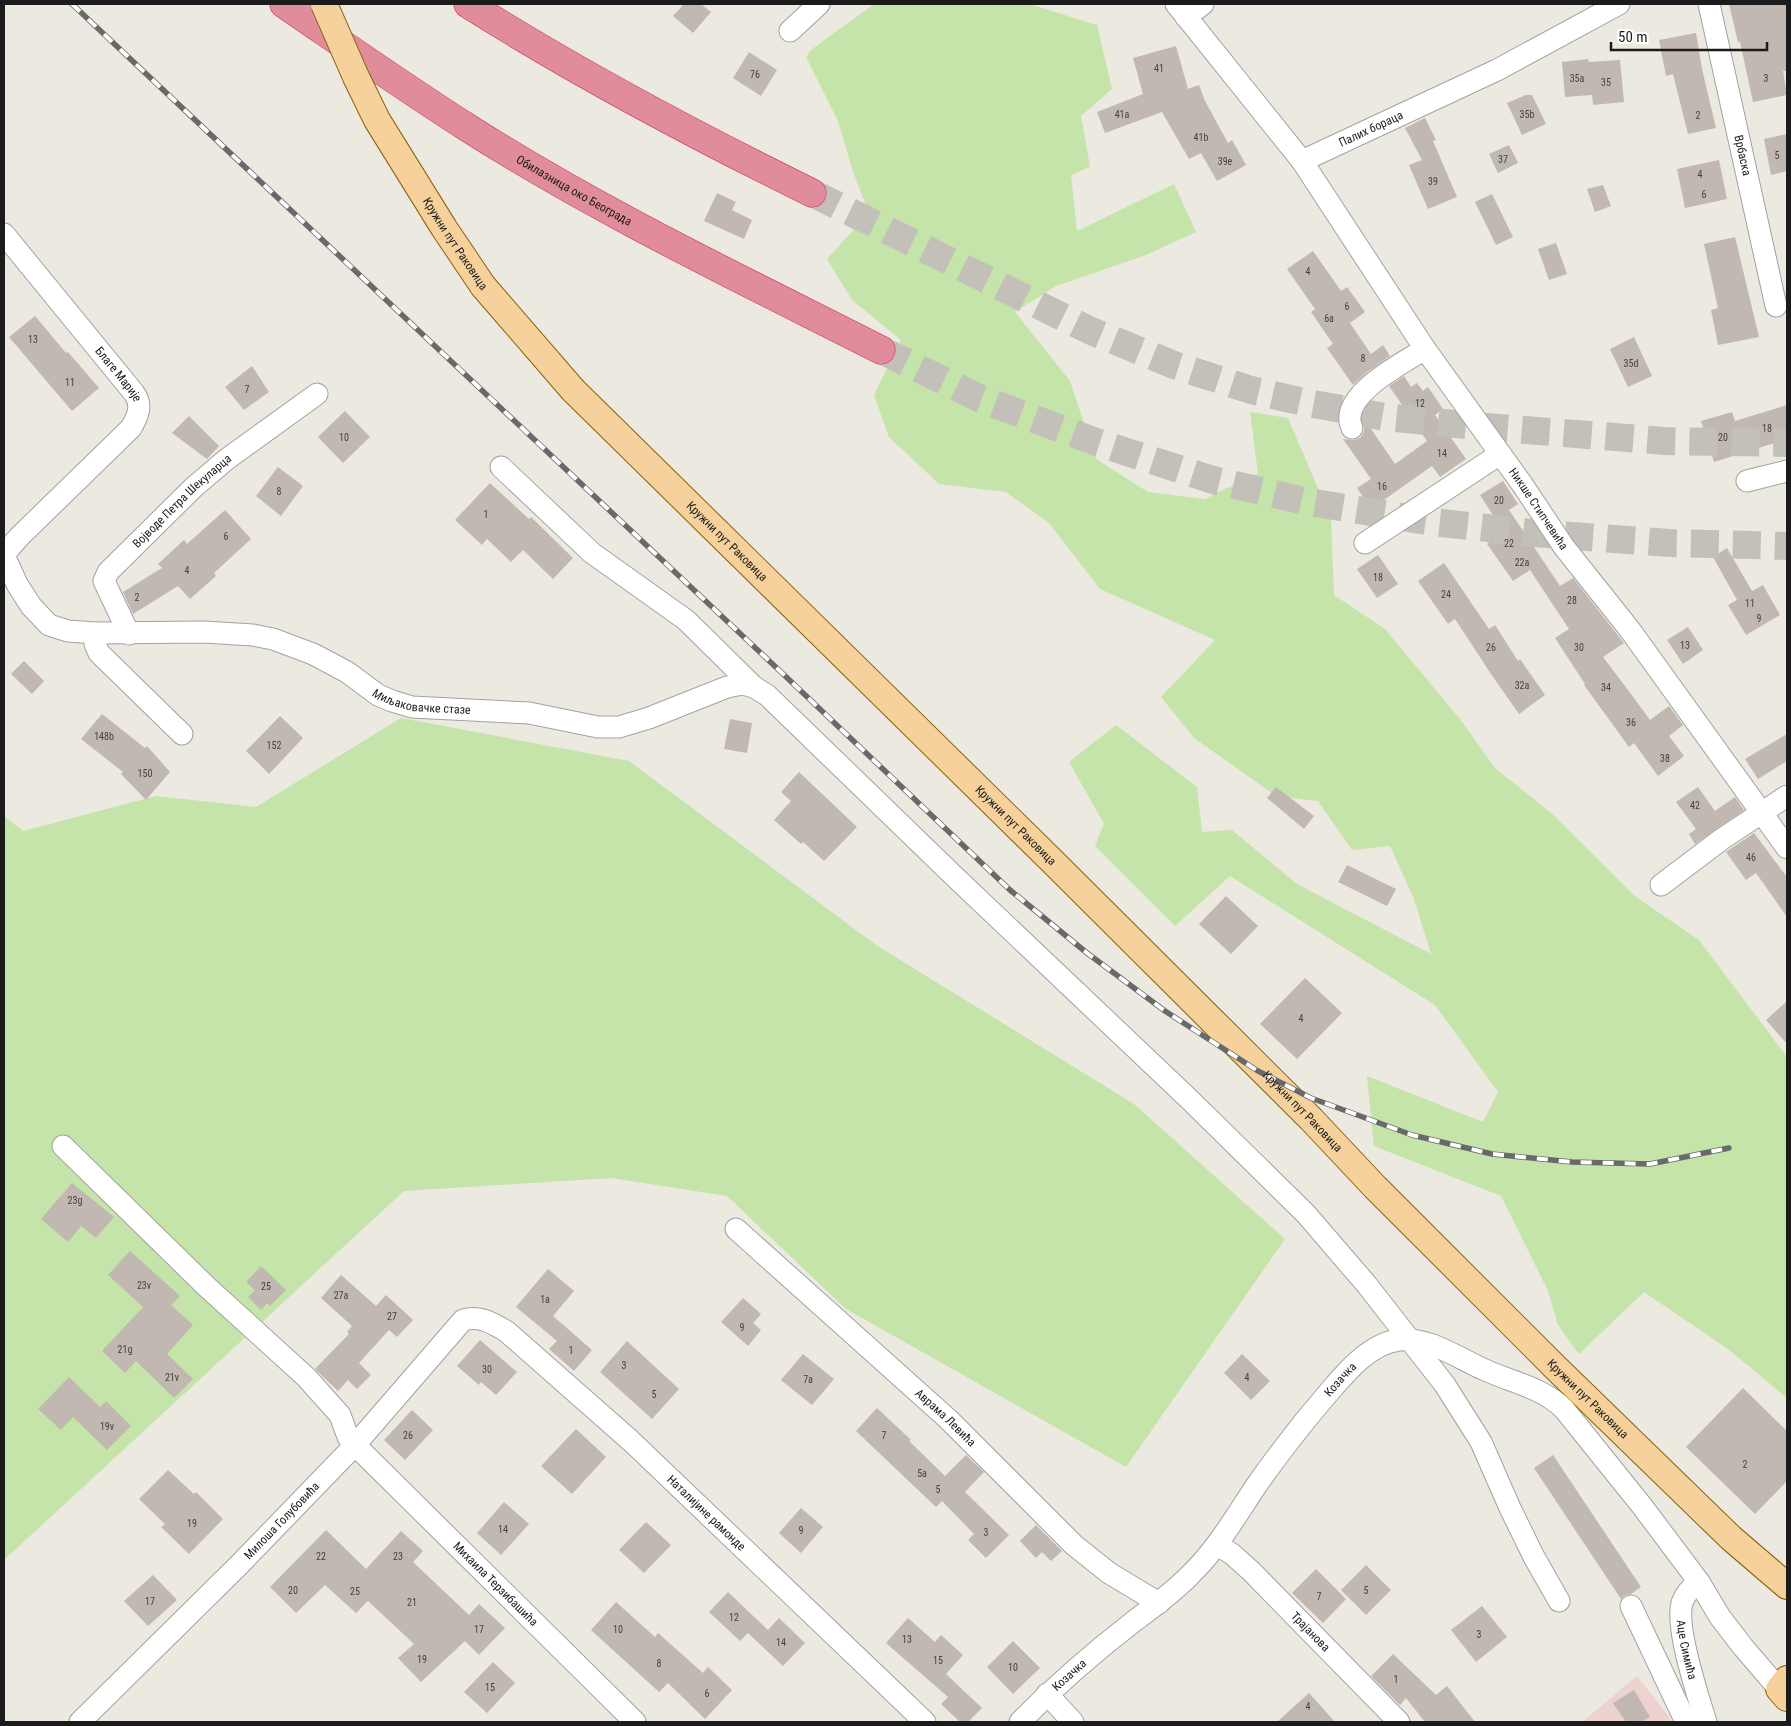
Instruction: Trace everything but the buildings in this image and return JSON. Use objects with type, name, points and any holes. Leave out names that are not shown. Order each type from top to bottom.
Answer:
[{"type":"highway","name":"Обилазница око Београда","points":[[284,4],[466,127],[535,168],[683,250],[880,350]]},
{"type":"highway","points":[[468,4],[514,33],[638,104],[812,193]]},
{"type":"main road","name":"Кружни пут Раковица","points":[[324,4],[377,120],[439,220],[483,286],[573,390],[1063,872],[1304,1112],[1556,1368],[1731,1538],[1787,1586]]},
{"type":"street","points":[[790,31],[819,4]]},
{"type":"street","points":[[1203,4],[1181,10],[1302,161]]},
{"type":"street","name":"Палих бораца","points":[[1302,161],[1497,70],[1619,4]]},
{"type":"street","name":"Врбаска","points":[[1709,4],[1776,306]]},
{"type":"street","name":"Никше Стипчевића","points":[[1302,161],[1425,349],[1564,547],[1630,630],[1787,848]]},
{"type":"street","name":"Благе Марије","points":[[4,234],[134,393],[139,404],[136,419],[131,428],[20,536],[4,555],[17,584],[31,606],[49,625]]},
{"type":"street","points":[[1352,428],[1349,422],[1349,412],[1364,390],[1425,349]]},
{"type":"street","name":"Војводе Петра Шекуларца","points":[[129,634],[104,581],[108,572],[207,476],[227,459],[317,394]]},
{"type":"street","points":[[1365,543],[1500,454]]},
{"type":"street","points":[[501,467],[592,553],[686,620],[754,687],[767,695],[955,877],[1182,1092],[1306,1214],[1367,1285],[1445,1385],[1481,1442],[1534,1557],[1559,1601]]},
{"type":"street","points":[[1747,481],[1787,471]]},
{"type":"street","name":"Миљаковачке стазе","points":[[49,625],[68,631],[95,634],[204,632],[253,635],[281,642],[313,654],[347,672],[378,695],[412,707],[528,713],[598,727],[619,727],[649,718],[727,687],[743,684],[754,687]]},
{"type":"street","points":[[95,634],[95,644],[99,653],[182,734]]},
{"type":"street","points":[[1661,884],[1761,812],[1787,796]]},
{"type":"street","name":"Михаила Терзибашића","points":[[63,1146],[207,1287],[306,1377],[340,1415],[348,1437],[355,1445],[635,1722]]},
{"type":"street","name":"Аврама Левића","points":[[736,1229],[948,1419],[1074,1545],[1109,1573],[1159,1603]]},
{"type":"street","name":"Милоша Голубовића","points":[[80,1722],[239,1565],[355,1445],[450,1334],[464,1320],[477,1318]]},
{"type":"street","name":"Наталијине рамонде","points":[[477,1318],[490,1322],[506,1331],[631,1441],[925,1722]]},
{"type":"street","name":"Козачка","points":[[1020,1722],[1048,1694],[1192,1574],[1217,1544],[1268,1468],[1321,1401],[1342,1378],[1377,1348],[1392,1341],[1408,1340],[1418,1340],[1438,1347],[1483,1370],[1546,1394],[1564,1408],[1642,1506],[1699,1582],[1720,1617],[1743,1647],[1785,1689]]},
{"type":"street","name":"Трајанова","points":[[1217,1544],[1251,1571],[1399,1722]]},
{"type":"street","name":"Аце Симића","points":[[1699,1582],[1686,1594],[1681,1606],[1680,1615],[1700,1722]]},
{"type":"street","points":[[1631,1606],[1700,1722]]},
{"type":"street","points":[[1048,1694],[1072,1722]]},
{"type":"shaded area","points":[[1637,1676],[1671,1722],[1582,1722]]},
{"type":"green space","points":[[874,4],[1029,4],[1097,25],[1112,89],[1081,116],[1090,167],[1071,175],[1077,231],[1174,184],[1196,232],[1146,255],[1056,286],[1015,312],[1070,381],[1096,459],[1148,492],[1205,499],[1258,473],[1250,412],[1288,418],[1331,519],[1334,595],[1385,629],[1460,719],[1495,768],[1551,813],[1636,897],[1699,940],[1787,1057],[1787,1398],[1728,1349],[1644,1292],[1579,1354],[1558,1325],[1548,1291],[1501,1196],[1374,1146],[1367,1076],[1483,1122],[1498,1092],[1435,1005],[1230,876],[1175,926],[1095,846],[1104,824],[1069,762],[1116,725],[1197,787],[1202,832],[1232,830],[1297,884],[1431,954],[1414,899],[1390,846],[1352,850],[1318,801],[1276,796],[1194,738],[1161,697],[1215,640],[1100,589],[1049,523],[1006,492],[939,484],[889,437],[874,395],[901,340],[852,300],[827,259],[859,224],[866,205],[853,172],[838,121],[806,57],[811,50]]},
{"type":"green space","points":[[401,718],[629,761],[876,945],[1134,1104],[1285,1239],[1126,1467],[846,1309],[727,1196],[611,1178],[404,1191],[4,1560],[4,816],[23,831],[156,796],[256,807]]},
{"type":"tunnel","points":[[812,193],[1089,330],[1174,365],[1251,390],[1385,417],[1475,426],[1665,441],[1787,443]]},
{"type":"tunnel","points":[[881,350],[981,399],[1099,443],[1213,480],[1309,502],[1433,522],[1532,533],[1670,543],[1787,546]]},
{"type":"railway","points":[[72,4],[1010,890],[1087,953],[1165,1011],[1258,1071],[1311,1098],[1412,1135],[1492,1154],[1572,1162],[1650,1164],[1729,1148]]}]
